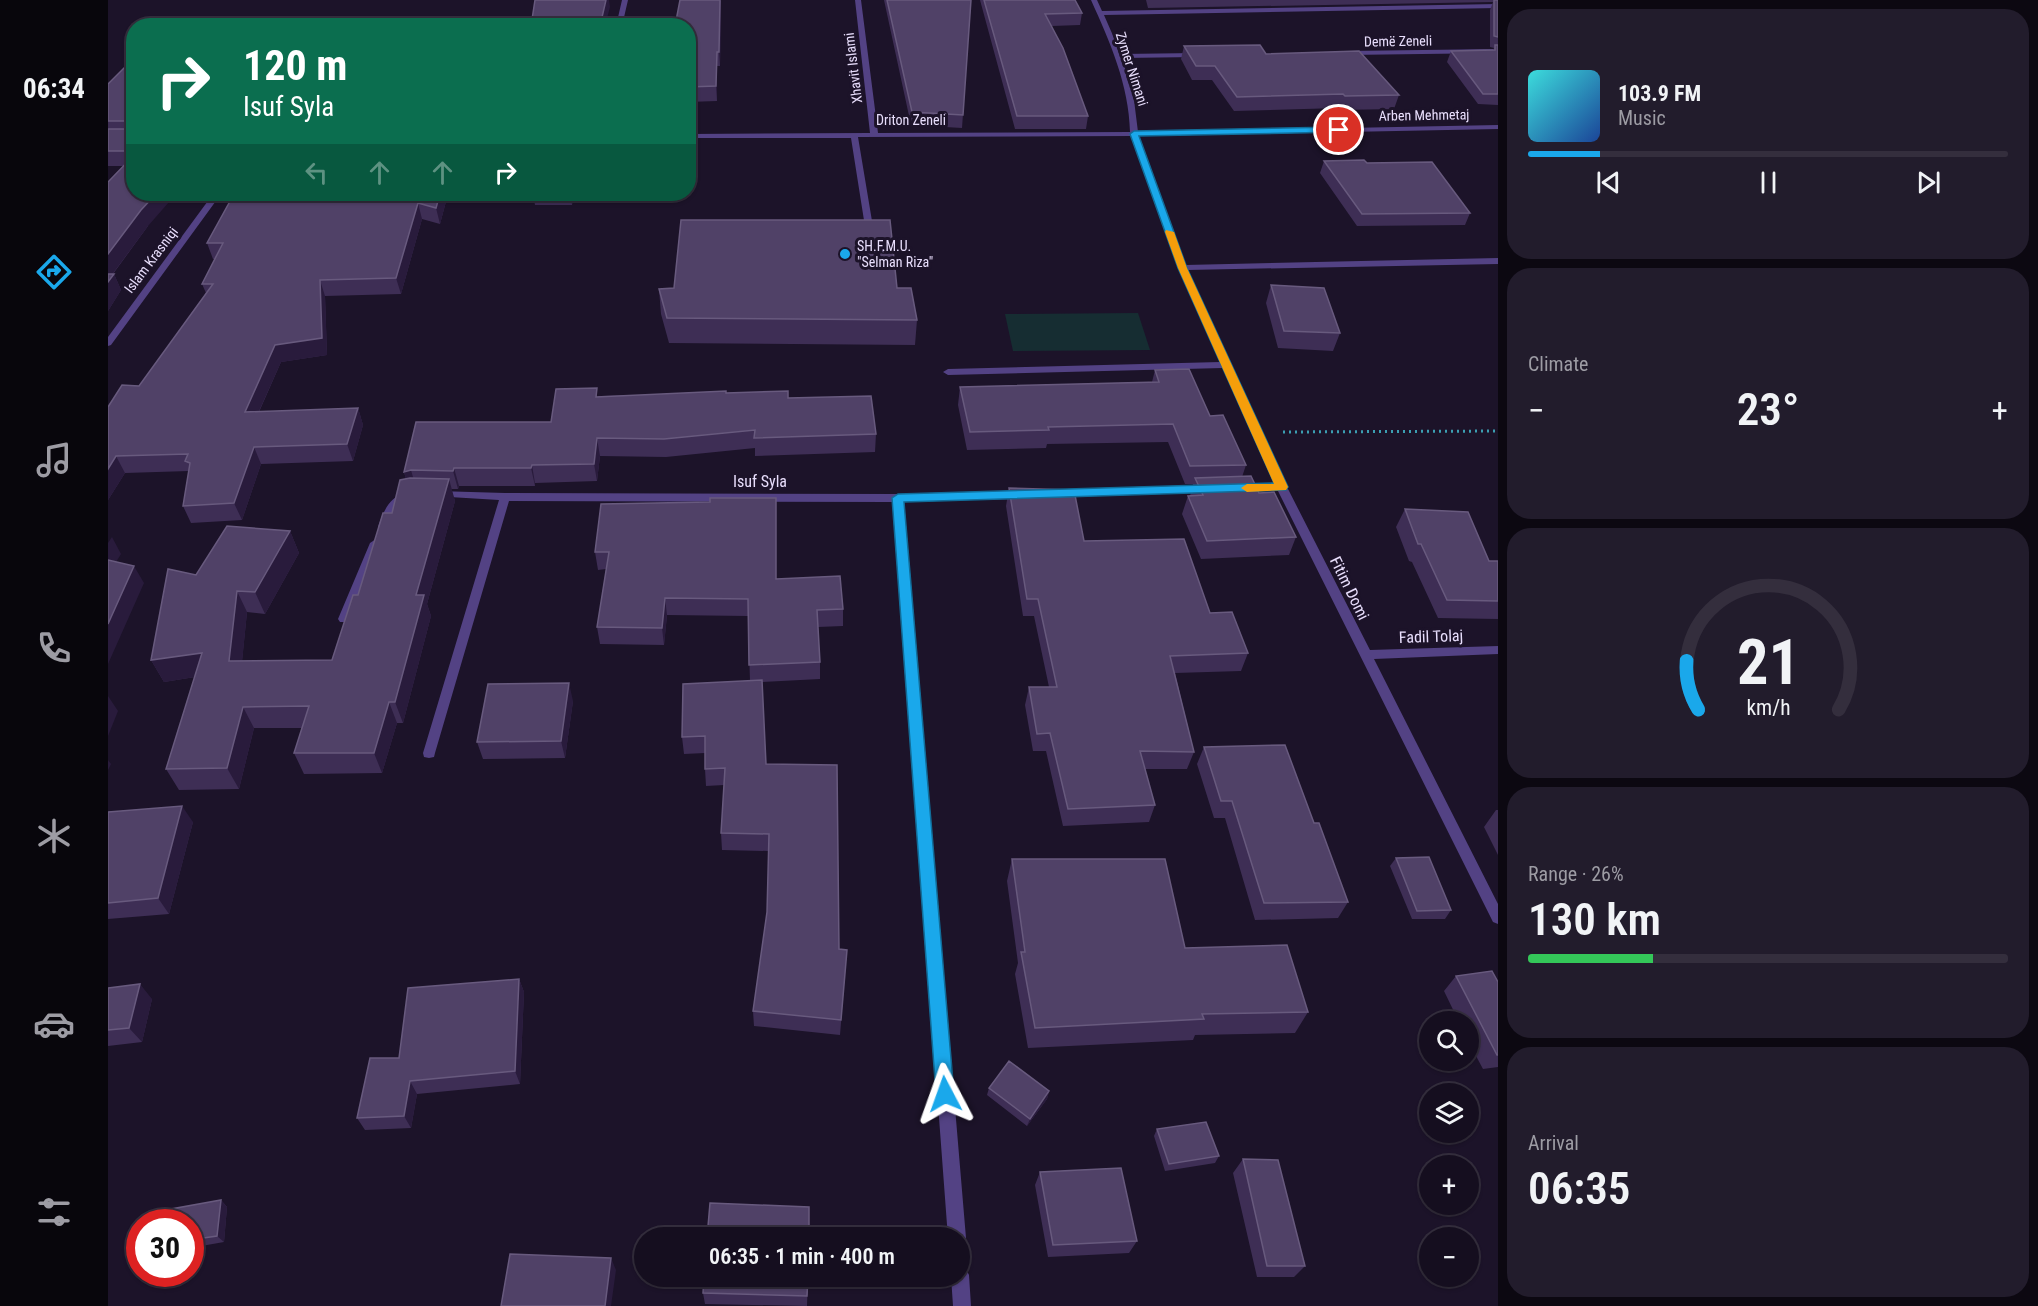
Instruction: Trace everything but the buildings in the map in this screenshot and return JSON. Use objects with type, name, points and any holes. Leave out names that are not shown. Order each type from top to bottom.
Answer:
[{"type":"street","points":[[621,18],[625,0]]},
{"type":"street","name":"Xhavit Islami","points":[[858,0],[874,134]]},
{"type":"street","name":"Zymer Nimani","points":[[1094,0],[1118,56],[1135,112],[1134,134]]},
{"type":"street","name":"Zymer Nimani","points":[[1100,14],[1498,6]]},
{"type":"street","name":"Demë Zeneli","points":[[1343,53],[1498,51]]},
{"type":"street","points":[[1118,56],[1201,55]]},
{"type":"street","name":"Arben Mehmetaj","points":[[1134,134],[1498,127]]},
{"type":"street","points":[[854,134],[870,233]]},
{"type":"street","name":"Driton Zeneli","points":[[696,136],[1134,134]]},
{"type":"street","name":"Fitim Domi","points":[[1134,134],[1182,268],[1256,432],[1365,655],[1498,918]]},
{"type":"street","name":"Islam Krasniqi","points":[[108,343],[212,201]]},
{"type":"street","points":[[1182,268],[1498,261]]},
{"type":"street","points":[[948,372],[1226,365]]},
{"type":"street","name":"Isuf Syla","points":[[344,619],[390,509],[400,498],[422,493],[505,497],[898,498],[1282,487]]},
{"type":"street","points":[[429,753],[505,497]]},
{"type":"street","points":[[898,498],[956,1227]]},
{"type":"street","name":"Fadil Tolaj","points":[[1365,655],[1498,650]]},
{"type":"street","points":[[961,1287],[962,1306]]},
{"type":"path","points":[[1256,432],[1498,431]]},
{"type":"green space","points":[[1138,313],[1150,350],[1013,351],[1005,314]]},
{"type":"slow traffic","points":[[1169,232],[1182,268],[1282,487],[1247,488]]},
{"type":"place","name":"SH.F.M.U. \"Selman Riza\"","points":[[845,254]]},
{"type":"route","points":[[945,1094],[898,498],[1282,487],[1182,268],[1134,134],[1339,130]]}]
